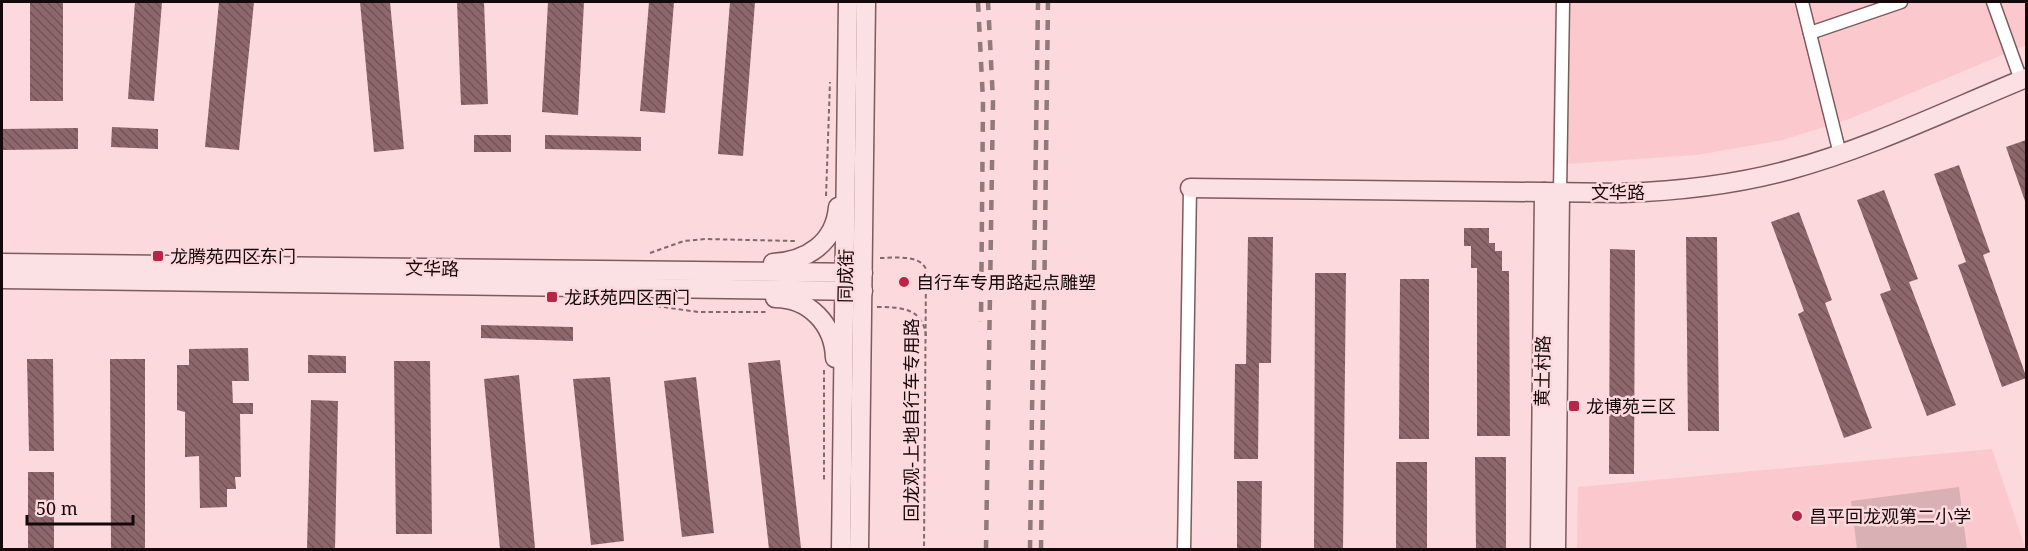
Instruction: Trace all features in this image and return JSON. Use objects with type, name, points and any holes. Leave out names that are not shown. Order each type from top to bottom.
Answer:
[{"type":"street","name":"同成街","points":[[848,2],[847,64],[859,549]]},
{"type":"street","name":"同成街","points":[[841,549],[834,491],[854,282],[866,2]]},
{"type":"street","points":[[1552,192],[1563,2]]},
{"type":"street","points":[[1802,2],[1839,154]]},
{"type":"street","points":[[1810,33],[1901,2]]},
{"type":"street","points":[[1993,2],[2024,79]]},
{"type":"street","points":[[691,271],[791,261],[811,253],[828,237],[838,211],[841,118],[847,64]]},
{"type":"street","name":"文华路","points":[[1190,188],[1552,192],[1645,192],[1702,188],[1766,176],[1839,154],[2024,79]]},
{"type":"street","points":[[1184,549],[1190,188]]},
{"type":"street","name":"黄土村路","points":[[1540,549],[1552,192]]},
{"type":"street","name":"黄土村路","points":[[1552,192],[1556,549]]},
{"type":"street","name":"文华路","points":[[2,263],[691,271],[854,282]]},
{"type":"street","name":"文华路","points":[[2,279],[625,288],[854,282]]},
{"type":"street","points":[[625,288],[689,297],[788,299],[802,304],[823,320],[835,348],[834,491]]},
{"type":"path","points":[[826,202],[830,78]]},
{"type":"path","points":[[649,254],[684,242],[705,238],[803,239]]},
{"type":"path","name":"回龙观-上地自行车专用路","points":[[880,258],[915,259],[924,266],[926,336],[924,549]]},
{"type":"path","points":[[642,304],[699,312],[768,312]]},
{"type":"path","points":[[880,307],[915,312],[922,320],[926,336]]},
{"type":"path","points":[[824,366],[822,451],[834,491]]},
{"type":"shaded area","points":[[1555,2],[2026,2],[2026,45],[1849,119],[1783,140],[1696,155],[1552,165]]},
{"type":"shaded area","name":"昌平回龙观第二小学","points":[[1992,449],[2026,550],[1577,550],[1578,487]]},
{"type":"shaded area","points":[[1959,487],[1967,549],[1857,549],[1851,501]]},
{"type":"building","points":[[30,2],[63,2],[63,101],[30,101]]},
{"type":"building","points":[[135,2],[162,2],[154,101],[128,99]]},
{"type":"building","points":[[219,2],[254,2],[239,150],[205,147]]},
{"type":"building","points":[[360,2],[390,2],[404,149],[374,152]]},
{"type":"building","points":[[457,2],[484,2],[488,104],[461,105]]},
{"type":"building","points":[[548,2],[584,2],[578,115],[542,112]]},
{"type":"building","points":[[649,2],[674,2],[665,113],[640,111]]},
{"type":"building","points":[[730,2],[755,2],[743,156],[718,154]]},
{"type":"building","points":[[112,127],[158,129],[158,149],[111,147]]},
{"type":"building","points":[[78,128],[78,149],[2,150],[2,129]]},
{"type":"building","points":[[474,135],[511,135],[511,152],[474,152]]},
{"type":"building","points":[[545,135],[641,137],[641,151],[545,149]]},
{"type":"building","points":[[2026,140],[2026,201],[2025,201],[2006,147]]},
{"type":"building","points":[[1959,165],[1990,252],[1983,255],[2026,376],[2026,378],[2002,387],[1958,265],[1966,262],[1934,174]]},
{"type":"building","points":[[1884,190],[1918,279],[1909,282],[1956,405],[1927,416],[1880,294],[1891,290],[1857,200]]},
{"type":"building","points":[[1799,212],[1832,300],[1825,303],[1872,428],[1844,438],[1798,314],[1804,311],[1771,222]]},
{"type":"building","points":[[1464,228],[1489,228],[1489,243],[1495,243],[1495,251],[1502,251],[1502,271],[1509,271],[1510,436],[1477,436],[1477,268],[1471,268],[1471,246],[1464,246]]},
{"type":"building","points":[[1248,237],[1273,237],[1271,363],[1259,363],[1258,459],[1234,459],[1235,364],[1246,364]]},
{"type":"building","points":[[1686,237],[1717,237],[1719,431],[1688,431]]},
{"type":"building","points":[[1610,249],[1635,250],[1634,474],[1609,474]]},
{"type":"building","points":[[1315,273],[1346,273],[1343,549],[1314,549]]},
{"type":"building","points":[[1400,279],[1429,279],[1429,439],[1399,439]]},
{"type":"building","points":[[481,325],[573,327],[573,341],[481,338]]},
{"type":"building","points":[[248,348],[249,381],[232,381],[233,403],[253,403],[253,414],[240,414],[241,477],[235,477],[236,489],[227,489],[227,507],[200,508],[199,456],[185,457],[185,412],[177,410],[177,365],[189,365],[189,349]]},
{"type":"building","points":[[308,355],[346,356],[346,373],[308,373]]},
{"type":"building","points":[[27,359],[53,359],[54,451],[29,451]]},
{"type":"building","points":[[110,359],[145,359],[145,549],[111,549]]},
{"type":"building","points":[[780,360],[801,548],[769,549],[748,363]]},
{"type":"building","points":[[394,361],[430,361],[432,534],[396,534]]},
{"type":"building","points":[[519,375],[535,548],[500,549],[484,379]]},
{"type":"building","points":[[610,377],[624,541],[591,545],[573,379]]},
{"type":"building","points":[[696,377],[714,533],[682,537],[664,381]]},
{"type":"building","points":[[311,400],[338,401],[335,549],[307,549]]},
{"type":"building","points":[[1475,457],[1506,457],[1506,549],[1476,549]]},
{"type":"building","points":[[1396,462],[1427,462],[1427,549],[1396,549]]},
{"type":"building","points":[[28,472],[54,472],[54,549],[28,549]]},
{"type":"building","points":[[1237,481],[1262,481],[1261,549],[1237,549]]},
{"type":"railway","points":[[978,2],[983,101],[981,322]]},
{"type":"railway","points":[[986,550],[993,101],[988,2]]},
{"type":"railway","points":[[1030,550],[1038,2]]},
{"type":"railway","points":[[1041,550],[1048,2]]},
{"type":"place","name":"龙腾苑四区东门","points":[[158,256]]},
{"type":"place","name":"自行车专用路起点雕塑","points":[[904,282]]},
{"type":"place","name":"龙跃苑四区西门","points":[[552,297]]},
{"type":"place","name":"龙博苑三区","points":[[1574,406]]},
{"type":"place","name":"昌平回龙观第二小学","points":[[1797,516]]}]
